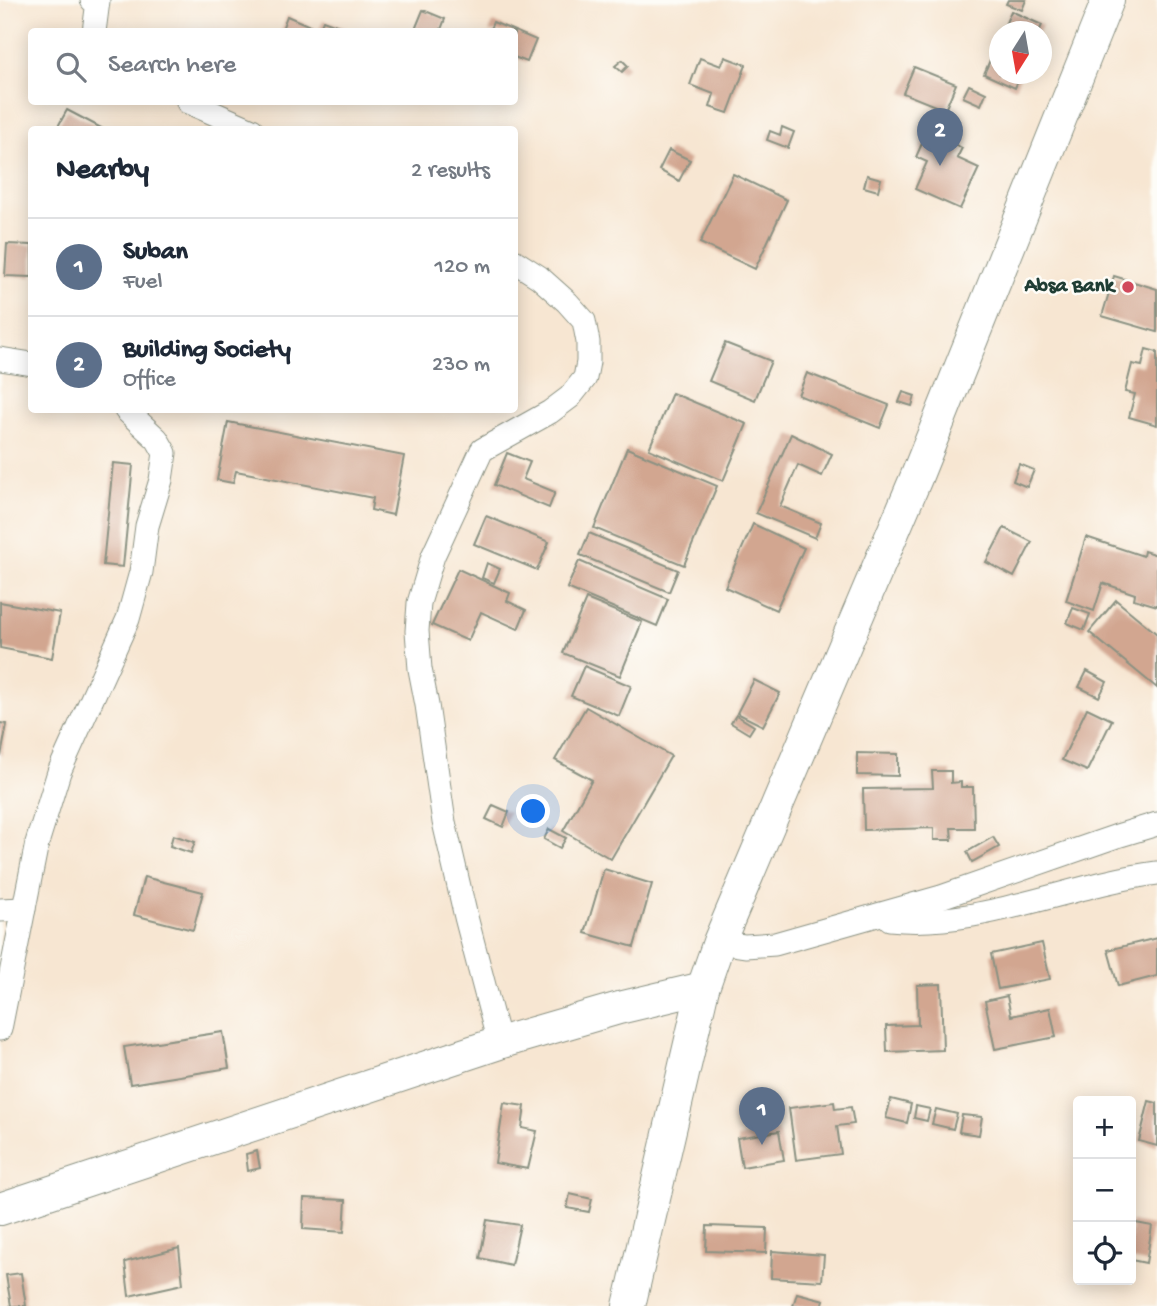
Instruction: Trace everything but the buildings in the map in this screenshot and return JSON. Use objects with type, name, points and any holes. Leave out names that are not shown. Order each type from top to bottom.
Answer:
[{"type":"main road","points":[[629,1306],[703,988],[719,942],[916,478],[1108,0]]},
{"type":"main road","points":[[0,1209],[499,1043],[619,1008],[703,988]]},
{"type":"street","points":[[94,28],[96,0]]},
{"type":"street","points":[[195,105],[243,126]]},
{"type":"street","points":[[499,1043],[444,822],[428,705],[420,669],[418,631],[419,603],[433,556],[482,450],[550,412],[570,397],[585,378],[588,352],[583,321],[567,302],[539,277],[518,264]]},
{"type":"street","points":[[0,359],[28,363]]},
{"type":"street","points":[[0,1029],[37,843],[59,772],[128,619],[141,572],[153,504],[161,480],[164,453],[157,439],[129,413]]},
{"type":"street","points":[[719,942],[744,946],[775,944],[941,897],[1117,835],[1157,824]]},
{"type":"street","points":[[873,917],[902,920],[974,914],[1157,873]]},
{"type":"street","points":[[0,909],[24,908]]},
{"type":"place","name":"Building Society","points":[[940,166]]},
{"type":"place","name":"Absa Bank","points":[[1128,287]]},
{"type":"place","name":"Suban","points":[[762,1145]]}]
